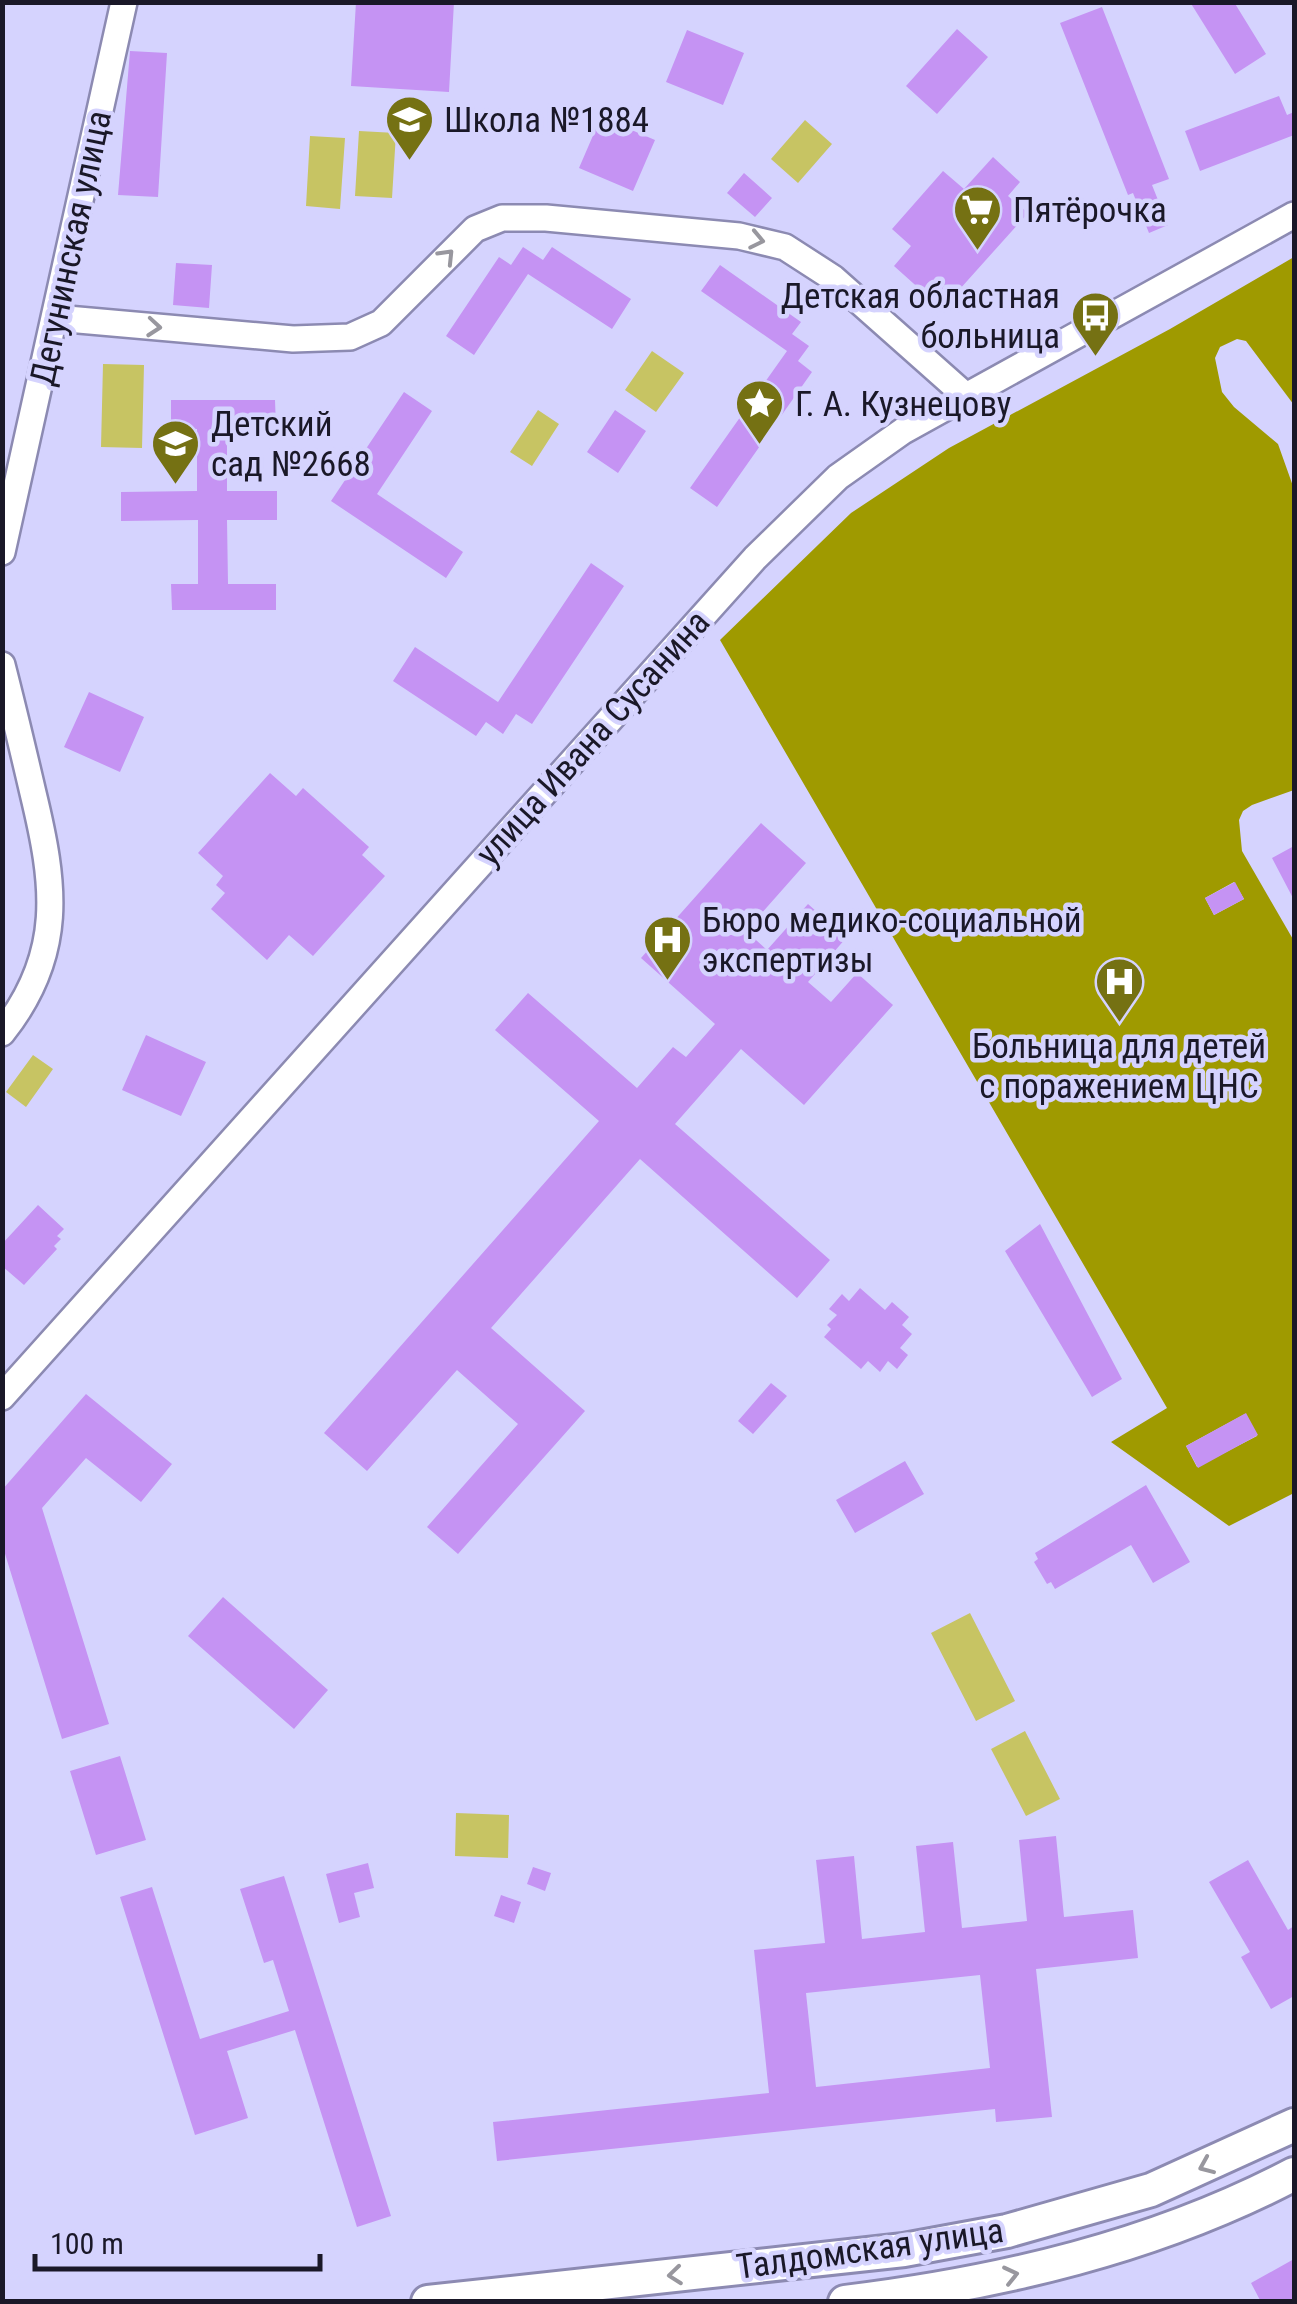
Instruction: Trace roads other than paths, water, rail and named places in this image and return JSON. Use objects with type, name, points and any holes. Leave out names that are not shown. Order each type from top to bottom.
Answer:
[{"type":"main road","name":"Талдомская улица","points":[[428,2302],[958,2241],[1080,2212],[1150,2190],[1294,2125]]},
{"type":"main road","name":"Талдомская улица","points":[[845,2302],[965,2285],[1099,2252],[1232,2204],[1294,2174]]},
{"type":"street","name":"Дегунинская улица","points":[[2,552],[124,2]]},
{"type":"street","name":"улица Ивана Сусанина","points":[[2,1397],[755,558],[856,461],[1294,215]]},
{"type":"street","points":[[56,318],[293,338],[350,337],[381,323],[475,229],[502,218],[546,218],[739,236],[785,248],[816,264],[966,396]]},
{"type":"street","points":[[2,665],[44,841],[52,894],[41,966],[24,1004],[2,1033]]},
{"type":"street","points":[[958,2241],[940,2255],[940,2270],[950,2282],[965,2285]]},
{"type":"place","name":"Школа №1884","points":[[409,162]]},
{"type":"place","name":"Пятёрочка","points":[[978,252]]},
{"type":"place","name":"Детская областная больница","points":[[1095,358]]},
{"type":"place","name":"Г. А. Кузнецову","points":[[760,446]]},
{"type":"place","name":"Детский сад №2668","points":[[176,486]]},
{"type":"place","name":"Бюро медико-социальной экспертизы","points":[[667,982]]},
{"type":"place","name":"Больница для детей с поражением ЦНС","points":[[1119,1024]]}]
